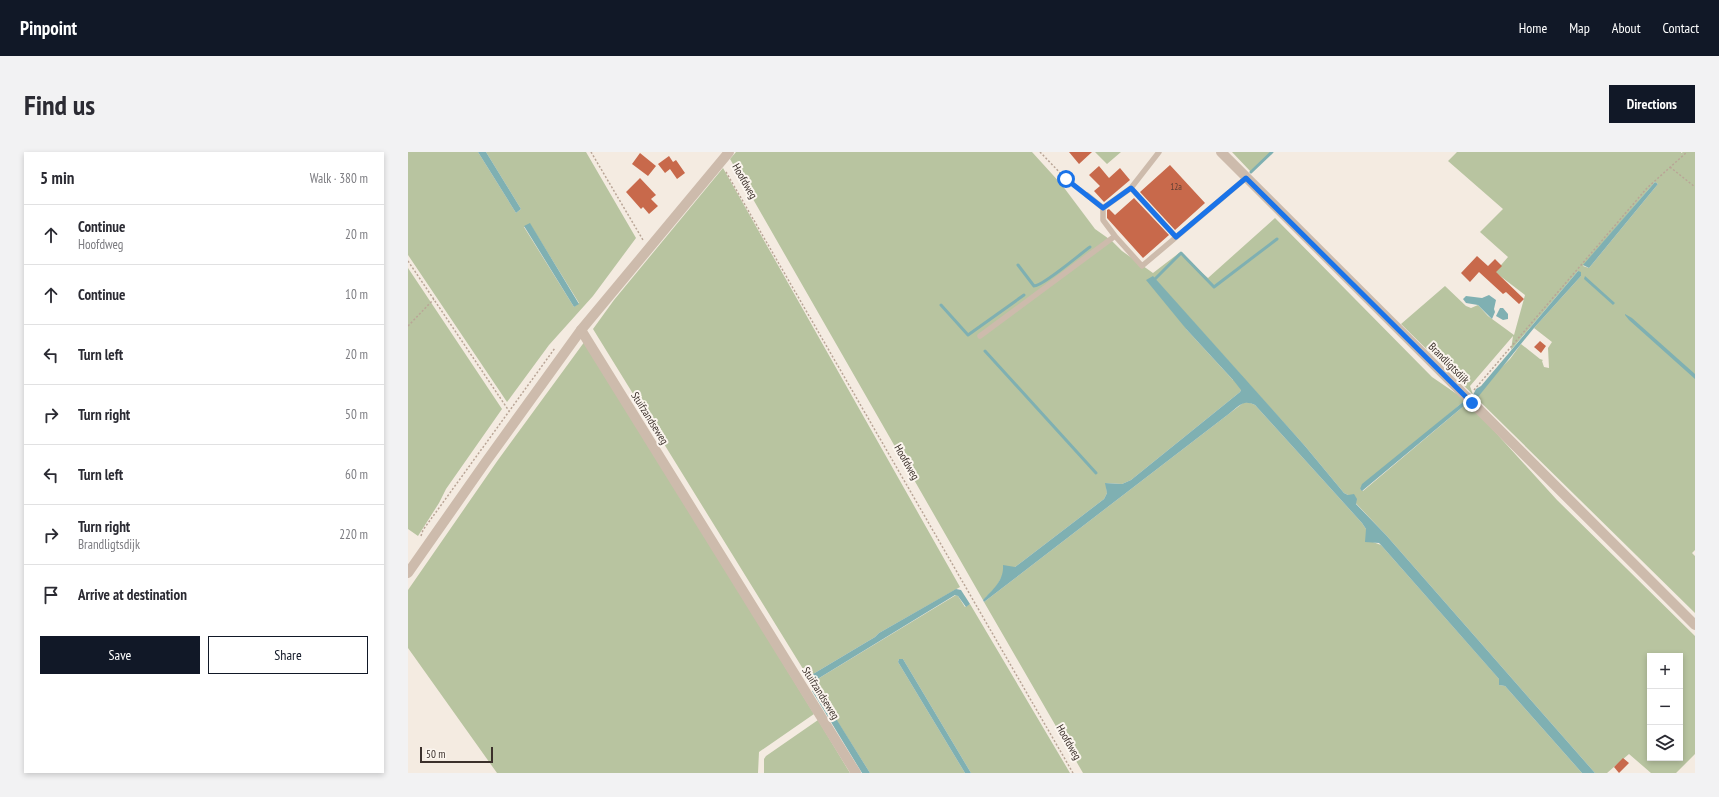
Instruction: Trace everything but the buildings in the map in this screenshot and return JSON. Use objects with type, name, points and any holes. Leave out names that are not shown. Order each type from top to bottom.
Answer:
[{"type":"street","name":"Hoofdweg","points":[[581,330],[729,152]]},
{"type":"street","name":"Brandligtsdijk","points":[[1221,152],[1695,625]]},
{"type":"street","points":[[408,573],[581,330]]},
{"type":"street","name":"Stuifzandseweg","points":[[581,330],[856,773]]},
{"type":"lane","points":[[1103,208],[1131,188],[1159,152]]},
{"type":"lane","points":[[1103,208],[1103,220],[1142,266],[1246,178]]},
{"type":"lane","points":[[1131,188],[1176,237]]},
{"type":"lane","points":[[1087,195],[1103,208]]},
{"type":"lane","points":[[980,336],[1115,236]]},
{"type":"path","points":[[591,152],[645,242]]},
{"type":"path","points":[[1040,152],[1066,179],[1087,195]]},
{"type":"path","points":[[1468,398],[1647,188],[1687,152]]},
{"type":"path","name":"Hoofdweg","points":[[720,162],[1073,773]]},
{"type":"path","points":[[1670,166],[1695,187]]},
{"type":"path","points":[[408,262],[509,411]]},
{"type":"path","points":[[408,326],[434,299]]},
{"type":"green space","points":[[408,152],[478,152],[516,213],[521,209],[486,152],[586,152],[636,238],[593,296],[549,345],[507,402],[408,255]],"holes":[[[530,224],[579,303],[574,307],[524,227]]]},
{"type":"green space","points":[[736,152],[1032,152],[1062,185],[1095,229],[1112,241],[1122,251],[1153,273],[1179,253],[1208,278],[1275,218],[1432,377],[1467,401],[1557,500],[1695,636],[1695,754],[1676,773],[1651,773],[1629,754],[1607,773],[1595,773],[1386,535],[1348,495],[1344,493],[1305,446],[1249,384],[1131,480],[1122,484],[1106,483],[1107,493],[1104,499],[1015,567],[1009,567],[996,587],[983,600],[730,159]],"holes":[[[1153,277],[1241,375],[1233,380],[1187,330]],[[1463,402],[1465,405],[1363,491],[1360,489]]]},
{"type":"green space","points":[[1095,152],[1121,152],[1107,164]]},
{"type":"green space","points":[[1232,152],[1271,152],[1251,172]]},
{"type":"green space","points":[[1457,152],[1695,152],[1695,550],[1692,553],[1695,556],[1695,613],[1473,395],[1401,324],[1445,286],[1466,306],[1471,308],[1478,305],[1488,316],[1514,335],[1525,295],[1495,272],[1508,257],[1480,232],[1503,209],[1448,161]],"holes":[[[1655,182],[1658,184],[1589,268],[1583,266]],[[1578,271],[1581,276],[1534,328],[1552,342],[1548,348],[1549,368],[1544,367],[1543,360],[1521,344],[1510,359],[1473,395],[1470,386],[1513,336],[1511,350]]]},
{"type":"green space","points":[[723,168],[960,587],[879,633],[875,637],[808,677],[593,329],[614,300]]},
{"type":"green space","points":[[408,268],[502,409],[446,489],[418,536],[408,529]]},
{"type":"green space","points":[[585,341],[814,714],[759,752],[758,773],[497,773],[408,648],[408,590],[498,460]]},
{"type":"green space","points":[[1248,402],[1255,405],[1362,523],[1373,542],[1381,545],[1500,680],[1499,685],[1505,686],[1582,773],[1083,773],[984,602],[1243,403]]},
{"type":"green space","points":[[956,595],[965,607],[970,604],[1070,773],[971,773],[903,659],[899,659],[898,662],[965,773],[870,773],[817,689],[814,688],[811,683]]},
{"type":"green space","points":[[818,720],[850,773],[764,773],[764,759],[766,756]]},
{"type":"water","points":[[478,152],[486,152],[521,209],[516,213]]},
{"type":"water","points":[[1655,182],[1658,184],[1589,268],[1583,265]]},
{"type":"water","points":[[530,223],[579,304],[574,307],[524,226]]},
{"type":"water","points":[[1578,271],[1581,272],[1581,276],[1534,328],[1478,397],[1473,395],[1476,389],[1481,386]]},
{"type":"water","points":[[1153,276],[1305,446],[1344,493],[1348,495],[1354,494],[1357,499],[1356,504],[1386,535],[1595,773],[1582,773],[1505,686],[1499,685],[1499,679],[1381,545],[1379,543],[1365,542],[1366,529],[1362,523],[1255,405],[1251,403],[1241,404],[984,602],[983,600],[1000,580],[1003,565],[1015,567],[1104,499],[1107,493],[1105,483],[1122,484],[1131,480],[1240,392],[1241,390],[1234,381],[1187,330],[1146,280]]},
{"type":"water","points":[[1585,276],[1615,303],[1613,305],[1584,279]]},
{"type":"water","points":[[1489,295],[1496,300],[1494,309],[1495,312],[1492,319],[1478,305],[1466,303],[1463,299],[1466,296],[1482,298]]},
{"type":"water","points":[[1500,308],[1503,308],[1508,314],[1508,319],[1503,320],[1496,316]]},
{"type":"water","points":[[1625,314],[1632,318],[1695,374],[1695,379],[1629,320]]},
{"type":"water","points":[[1463,402],[1465,405],[1362,491],[1360,489],[1362,484]]},
{"type":"water","points":[[956,589],[961,590],[970,604],[966,607],[958,596],[955,595],[811,683],[807,682],[808,677],[875,637],[879,633]]},
{"type":"water","points":[[899,659],[903,659],[971,773],[965,773],[898,662]]},
{"type":"water","points":[[814,688],[817,688],[870,773],[862,773],[812,691]]},
{"type":"waterway","points":[[1251,172],[1272,152]]},
{"type":"waterway","points":[[1155,279],[1181,253],[1214,287],[1277,239]]},
{"type":"waterway","points":[[1018,265],[1034,286],[1039,285],[1090,247]]},
{"type":"waterway","points":[[941,305],[968,335],[1024,295]]},
{"type":"waterway","points":[[985,351],[1096,473]]},
{"type":"route","points":[[1066,179],[1103,208],[1131,188],[1176,237],[1246,178],[1472,403]]}]
